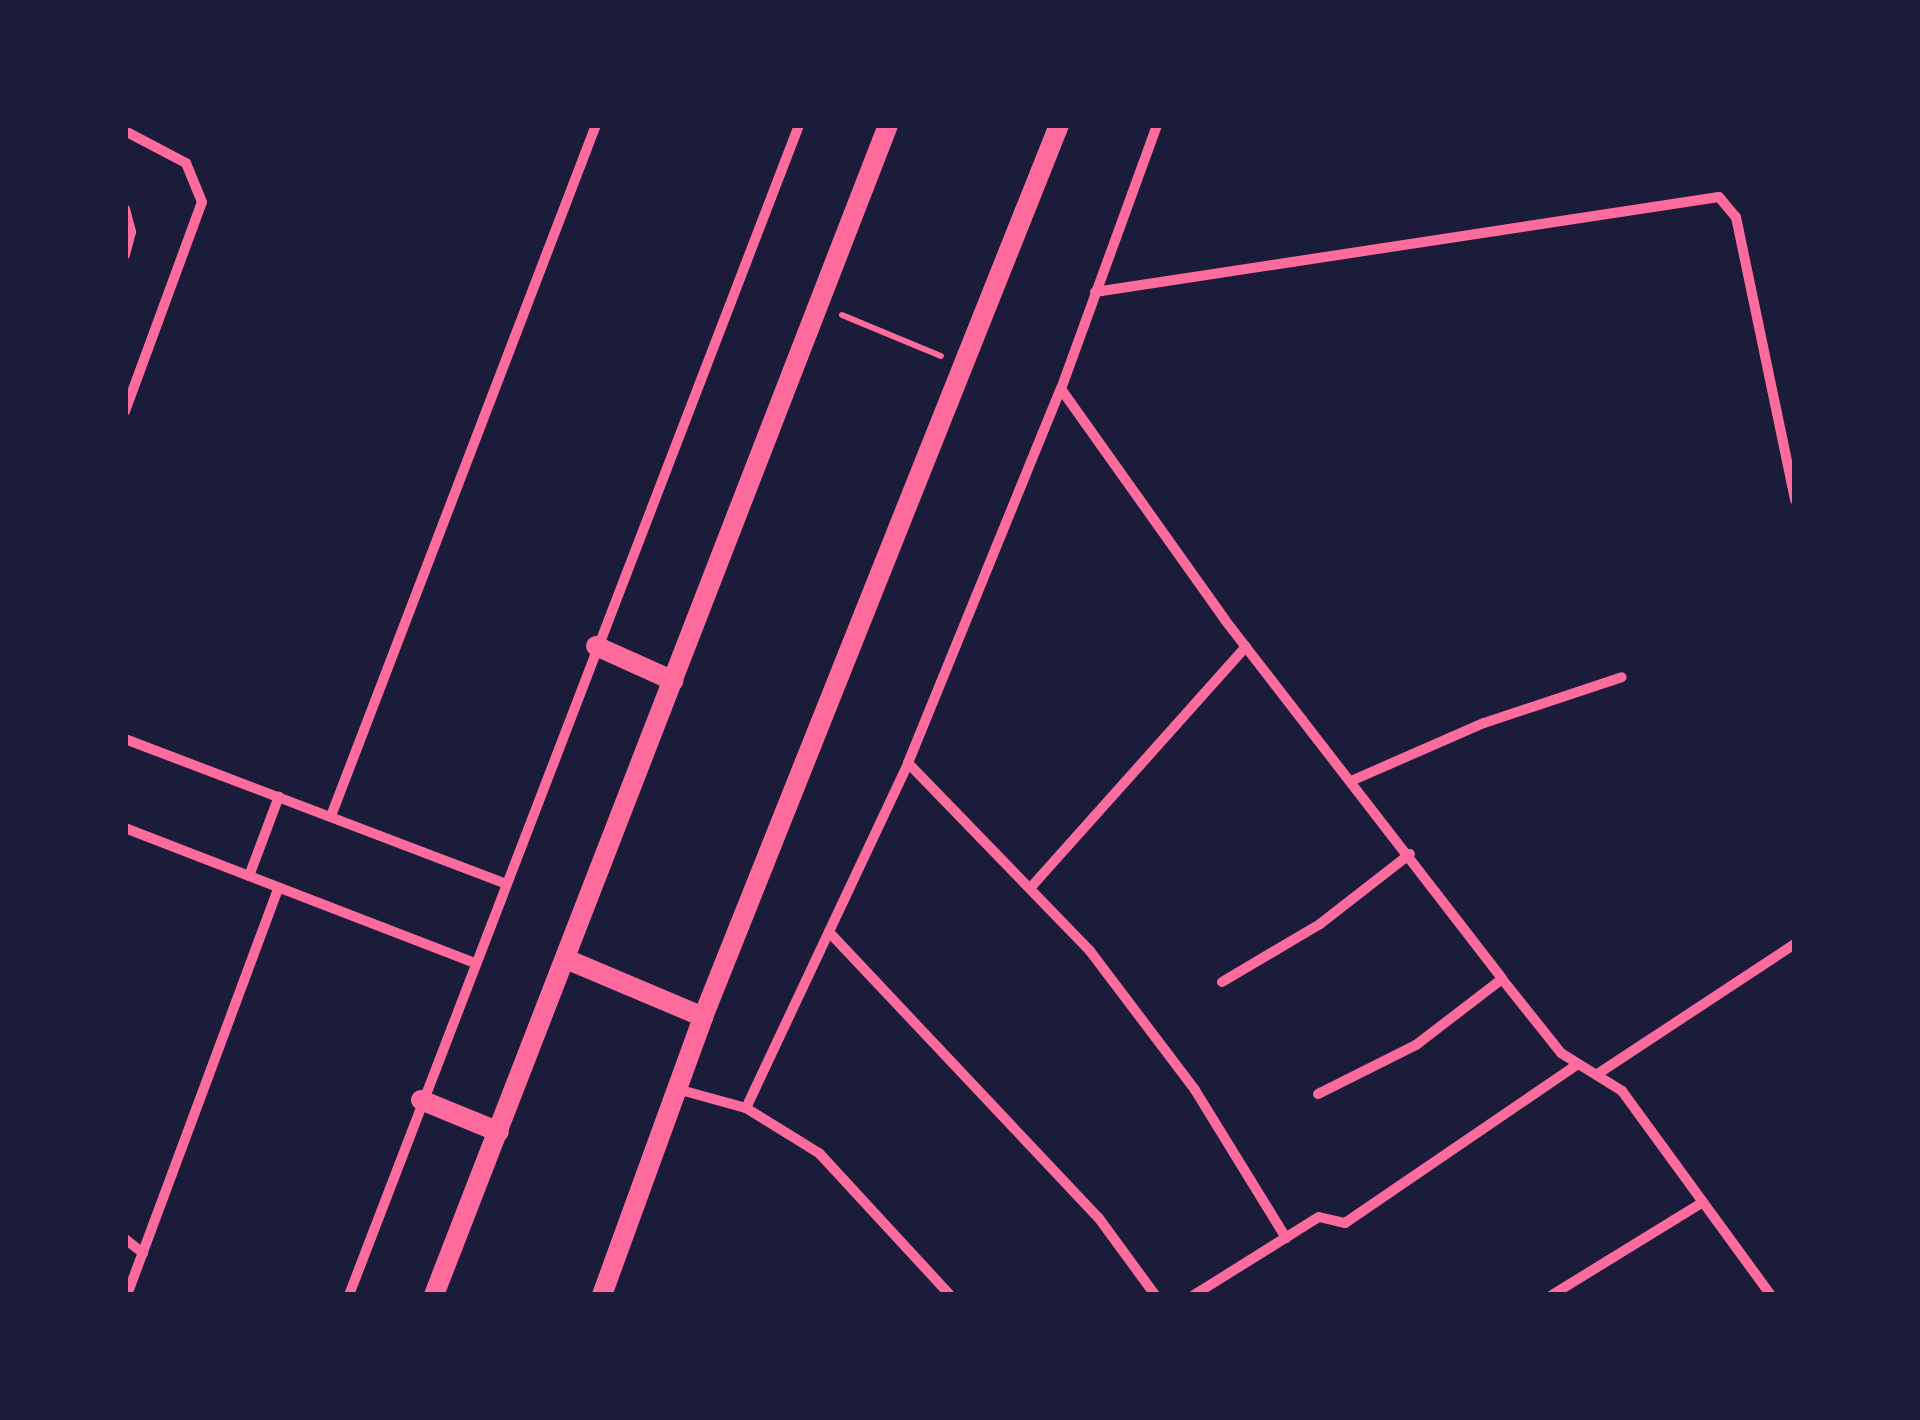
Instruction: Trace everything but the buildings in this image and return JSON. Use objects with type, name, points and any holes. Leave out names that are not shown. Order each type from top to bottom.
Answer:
[{"type":"main road","points":[[434,1295],[888,125]]},
{"type":"main road","points":[[602,1295],[703,1017],[1059,125]]},
{"type":"main road","points":[[596,646],[674,681]]},
{"type":"main road","points":[[566,959],[703,1017]]},
{"type":"main road","points":[[421,1100],[499,1132]]},
{"type":"street","points":[[331,816],[596,125]]},
{"type":"street","points":[[349,1295],[504,883],[800,125]]},
{"type":"street","points":[[746,1108],[908,763],[1061,389],[1157,125]]},
{"type":"street","points":[[125,131],[186,163],[202,202],[125,411]]},
{"type":"street","points":[[1095,292],[1719,197],[1736,217],[1795,500]]},
{"type":"street","points":[[125,209],[131,232],[125,254]]},
{"type":"street","points":[[1061,389],[1246,647],[1410,854],[1502,979],[1577,1065],[1599,1073],[1622,1090],[1771,1295]]},
{"type":"street","points":[[1032,886],[1246,647]]},
{"type":"street","points":[[1351,781],[1484,722],[1622,677]]},
{"type":"street","points":[[125,739],[504,883]]},
{"type":"street","points":[[908,763],[1032,886],[1165,1047],[1286,1238]]},
{"type":"street","points":[[248,876],[279,796]]},
{"type":"street","points":[[125,828],[474,963]]},
{"type":"street","points":[[1222,982],[1320,924],[1410,854]]},
{"type":"street","points":[[127,1295],[278,888]]},
{"type":"street","points":[[829,932],[1098,1217],[1155,1295]]},
{"type":"street","points":[[1599,1073],[1795,944]]},
{"type":"street","points":[[1318,1094],[1416,1045],[1502,979]]},
{"type":"street","points":[[1194,1295],[1319,1217],[1344,1222],[1577,1065]]},
{"type":"street","points":[[676,1089],[746,1108],[819,1153],[950,1295]]},
{"type":"street","points":[[1552,1295],[1703,1202]]},
{"type":"street","points":[[125,1238],[144,1253]]},
{"type":"path","points":[[818,305],[966,366]]}]
